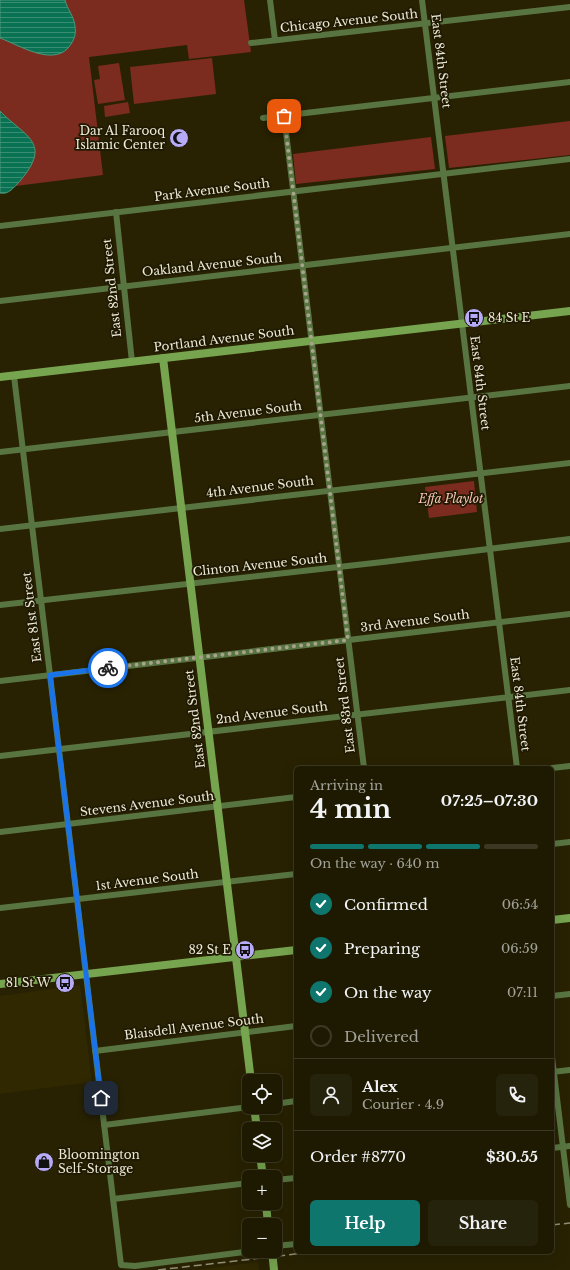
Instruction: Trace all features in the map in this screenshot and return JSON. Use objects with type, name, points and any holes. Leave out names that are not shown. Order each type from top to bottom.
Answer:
[{"type":"main road","name":"Portland Avenue South","points":[[0,377],[570,311]]},
{"type":"main road","name":"East 82nd Street","points":[[163,358],[250,1074]]},
{"type":"main road","points":[[554,920],[570,918]]},
{"type":"main road","points":[[0,984],[294,950]]},
{"type":"main road","points":[[273,1258],[274,1270]]},
{"type":"street","points":[[270,0],[275,40]]},
{"type":"street","name":"East 84th Street","points":[[422,0],[517,766]]},
{"type":"street","name":"Chicago Avenue South","points":[[251,43],[570,7]]},
{"type":"street","points":[[263,118],[570,82]]},
{"type":"street","name":"East 83rd Street","points":[[284,116],[364,766]]},
{"type":"street","name":"Park Avenue South","points":[[0,226],[570,159]]},
{"type":"street","name":"East 82nd Street","points":[[116,212],[132,362]]},
{"type":"street","name":"Oakland Avenue South","points":[[0,301],[570,234]]},
{"type":"street","name":"East 81st Street","points":[[14,376],[94,1051],[121,1265],[135,1266],[242,1252]]},
{"type":"street","name":"5th Avenue South","points":[[0,452],[570,386]]},
{"type":"street","name":"4th Avenue South","points":[[0,529],[570,463]]},
{"type":"street","name":"Clinton Avenue South","points":[[0,605],[339,567],[570,539]]},
{"type":"street","name":"3rd Avenue South","points":[[0,681],[570,614]]},
{"type":"street","name":"2nd Avenue South","points":[[0,756],[570,690]]},
{"type":"street","points":[[554,768],[570,766]]},
{"type":"street","name":"Stevens Avenue South","points":[[0,832],[294,797]]},
{"type":"street","points":[[554,844],[570,842]]},
{"type":"street","name":"1st Avenue South","points":[[0,908],[294,874]]},
{"type":"street","points":[[554,996],[570,994]]},
{"type":"street","name":"Blaisdell Avenue South","points":[[94,1051],[294,1026]]},
{"type":"street","points":[[554,1072],[570,1070]]},
{"type":"street","points":[[554,1080],[570,1205]]},
{"type":"street","points":[[282,1103],[294,1101]]},
{"type":"street","points":[[104,1124],[242,1108]]},
{"type":"street","points":[[554,1148],[570,1146]]},
{"type":"street","points":[[282,1179],[294,1178]]},
{"type":"street","points":[[113,1199],[242,1184]]},
{"type":"street","points":[[282,1245],[294,1244]]},
{"type":"shaded area","points":[[0,0],[65,0],[72,16],[75,29],[74,38],[71,44],[64,51],[56,55],[47,55],[27,50],[0,38]]},
{"type":"shaded area","points":[[0,111],[26,134],[32,141],[35,149],[30,168],[20,181],[6,193],[0,193]]},
{"type":"shaded area","points":[[80,985],[92,1082],[0,1094],[0,996]]},
{"type":"shaded area","points":[[258,1262],[259,1270],[196,1270]]},
{"type":"green space","points":[[0,0],[244,0],[251,52],[189,59],[187,45],[89,57],[103,175],[0,188]]},
{"type":"green space","points":[[212,58],[216,94],[134,104],[130,67]]},
{"type":"green space","points":[[119,63],[125,100],[98,104],[94,80],[100,79],[98,66]]},
{"type":"green space","points":[[128,102],[130,113],[105,117],[104,106]]},
{"type":"green space","points":[[570,121],[570,155],[449,168],[445,136]]},
{"type":"green space","points":[[431,137],[435,169],[296,184],[293,154]]},
{"type":"green space","name":"Effa Playlot","points":[[474,481],[477,512],[429,518],[425,487]]},
{"type":"railway","points":[[554,1225],[570,1223]]},
{"type":"railway","points":[[158,1270],[296,1254]]},
{"type":"way so far","points":[[108,668],[348,640],[284,116]]},
{"type":"place","name":"Dar Al Farooq Islamic Center","points":[[179,138]]},
{"type":"place","name":"84 St E","points":[[474,318]]},
{"type":"place","name":"82 St E","points":[[245,950]]},
{"type":"place","name":"81 St W","points":[[65,983]]},
{"type":"place","name":"Bloomington Self-Storage","points":[[44,1162]]},
{"type":"route","points":[[101,1098],[50,675],[108,668]]}]
